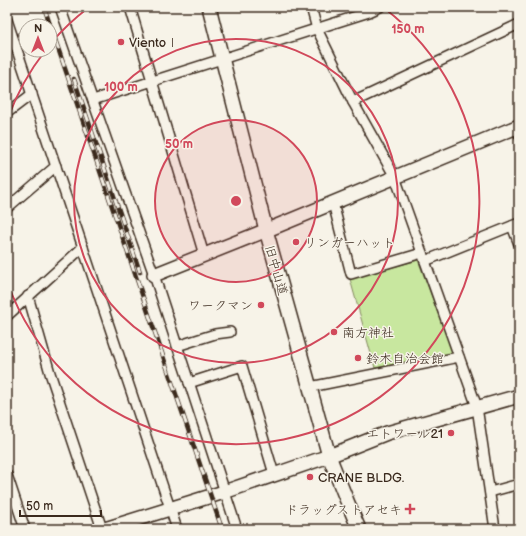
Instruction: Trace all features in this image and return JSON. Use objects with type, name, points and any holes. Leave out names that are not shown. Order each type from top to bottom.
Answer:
[{"type":"street","points":[[60,7],[154,275],[236,529]]},
{"type":"street","points":[[130,7],[204,255]]},
{"type":"street","name":"旧中山道","points":[[209,7],[266,230],[329,456],[359,529]]},
{"type":"street","points":[[311,7],[317,29],[353,102],[395,177],[477,408],[495,529]]},
{"type":"street","points":[[93,100],[317,29],[380,7]]},
{"type":"street","points":[[7,21],[169,509],[177,529]]},
{"type":"street","points":[[353,102],[519,24]]},
{"type":"street","points":[[7,113],[32,94]]},
{"type":"street","points":[[154,275],[395,177],[518,131]]},
{"type":"street","points":[[7,208],[56,166]]},
{"type":"street","points":[[332,203],[351,274],[423,257],[516,225],[519,244]]},
{"type":"street","points":[[7,316],[83,247]]},
{"type":"street","points":[[28,296],[50,373],[104,529],[224,492],[329,456],[387,433],[519,396]]},
{"type":"street","points":[[177,346],[215,334],[230,332]]},
{"type":"street","points":[[310,387],[459,357]]},
{"type":"street","points":[[189,383],[242,366],[274,474]]},
{"type":"street","points":[[7,475],[25,529]]},
{"type":"street","points":[[490,492],[519,484]]},
{"type":"green space","points":[[418,260],[453,353],[375,368],[350,279]]},
{"type":"railway","points":[[44,7],[222,529]]},
{"type":"railway","points":[[74,79],[140,272]]},
{"type":"place","name":"VientoⅠ","points":[[121,42]]},
{"type":"place","name":"リンガーハット","points":[[296,242]]},
{"type":"place","name":"ワークマン","points":[[261,305]]},
{"type":"place","name":"南方神社","points":[[334,332]]},
{"type":"place","name":"鈴木自治会館","points":[[358,358]]},
{"type":"place","name":"エトワール21","points":[[451,433]]},
{"type":"place","name":"CRANE BLDG.","points":[[310,477]]},
{"type":"place","name":"ドラッグストアセキ","points":[[410,509]]}]
